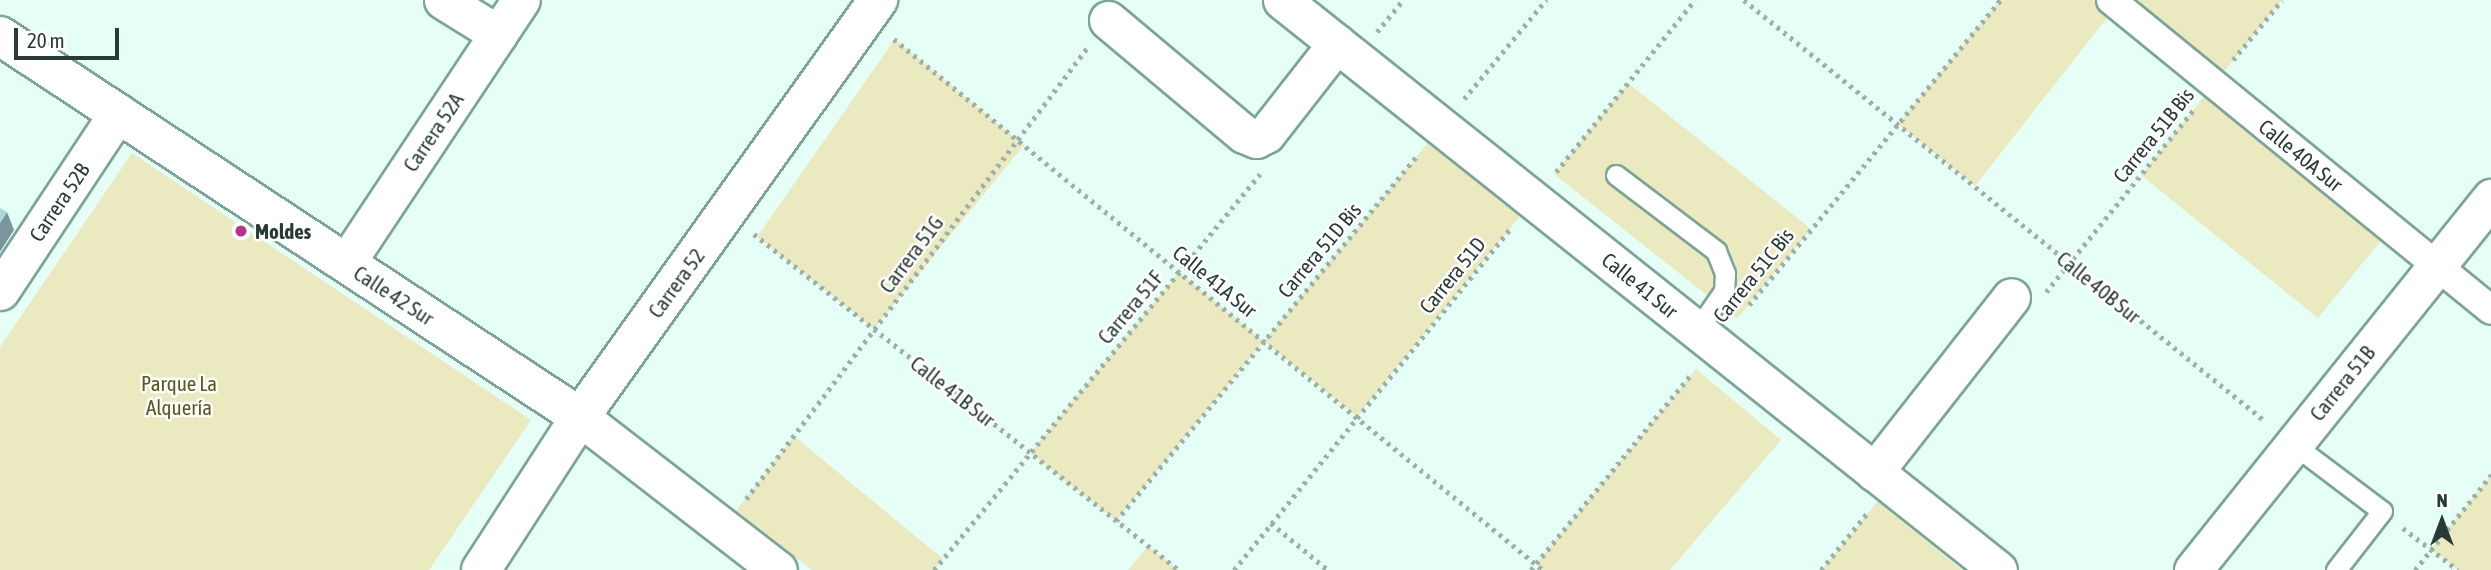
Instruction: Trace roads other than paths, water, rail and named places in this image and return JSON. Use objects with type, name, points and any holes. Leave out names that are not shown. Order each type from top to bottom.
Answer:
[{"type":"street","points":[[443,0],[498,34]]},
{"type":"street","name":"Carrera 52A","points":[[346,263],[520,0]]},
{"type":"street","name":"Calle 41 Sur","points":[[1283,0],[1998,570]]},
{"type":"street","name":"Calle 40A Sur","points":[[2111,0],[2491,310]]},
{"type":"street","name":"Carrera 52","points":[[481,570],[580,417],[873,8]]},
{"type":"street","points":[[1108,20],[1244,134],[1256,139],[1266,134],[1346,51]]},
{"type":"street","name":"Calle 42 Sur","points":[[0,36],[580,417],[778,570]]},
{"type":"street","name":"Carrera 52B","points":[[0,291],[118,113]]},
{"type":"street","name":"Carrera 51B","points":[[2193,570],[2491,198]]},
{"type":"street","points":[[1874,471],[2011,297]]},
{"type":"lane","points":[[1616,175],[1716,251],[1725,273],[1724,291],[1707,338]]},
{"type":"lane","points":[[2293,444],[2382,511],[2336,570]]},
{"type":"place","name":"Moldes","points":[[241,231]]},
{"type":"park label","name":"Parque La Alquería","points":[[179,395]]}]
